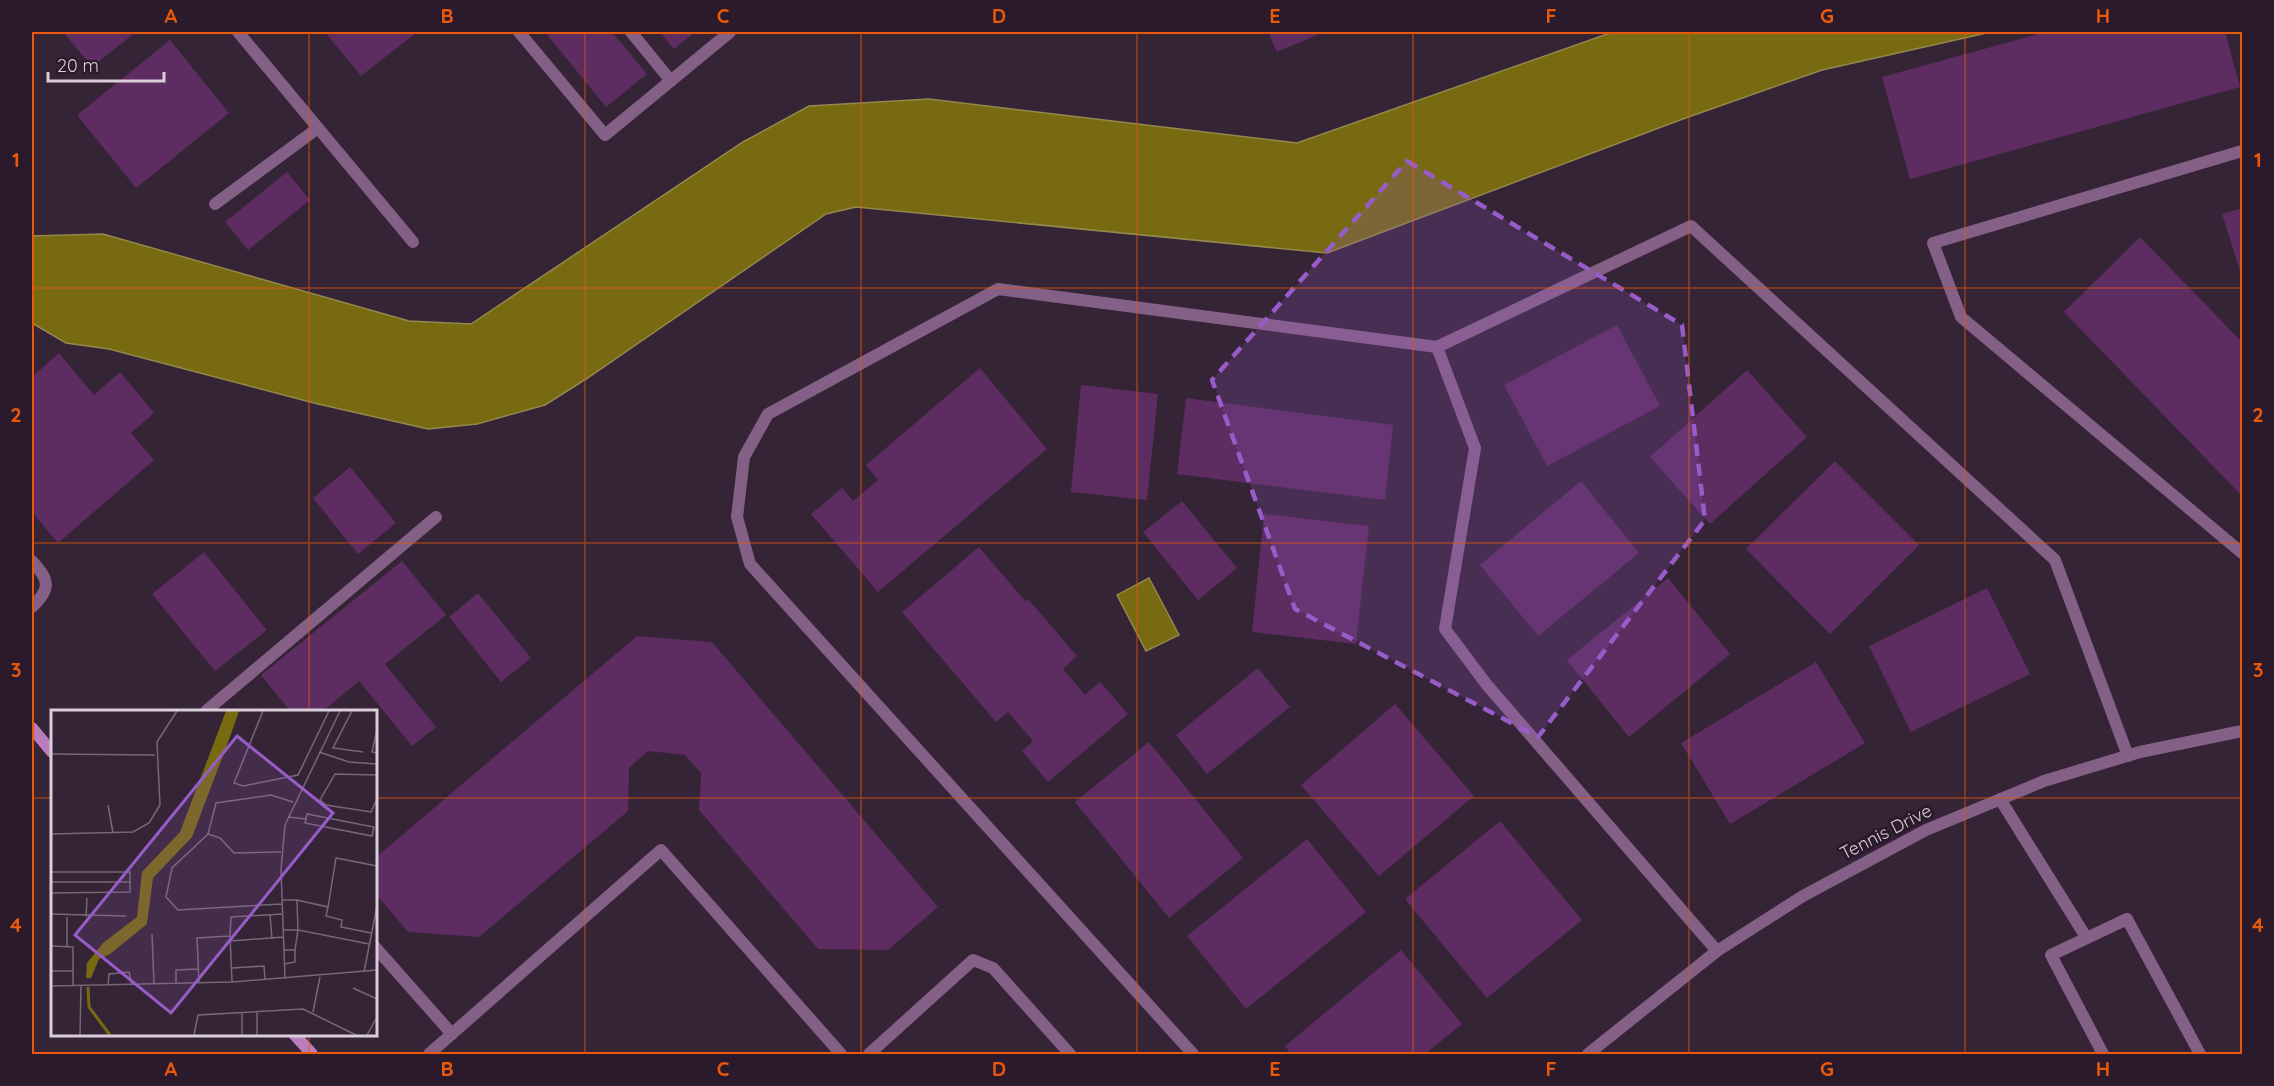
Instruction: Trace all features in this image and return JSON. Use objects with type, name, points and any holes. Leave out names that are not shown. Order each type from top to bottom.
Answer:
[{"type":"main road","points":[[32,728],[51,751]]},
{"type":"main road","points":[[295,1035],[312,1054]]},
{"type":"street","points":[[238,32],[412,242]]},
{"type":"street","points":[[519,32],[605,135],[730,32]]},
{"type":"street","points":[[631,32],[671,81]]},
{"type":"street","points":[[215,204],[318,128]]},
{"type":"street","points":[[2242,151],[1933,243],[1961,317],[2242,553]]},
{"type":"street","points":[[1193,1054],[750,564],[737,517],[744,457],[768,414],[998,288],[1437,346],[1691,226],[2055,560],[2128,756]]},
{"type":"street","points":[[1437,346],[1475,448],[1445,629],[1487,685],[1717,951]]},
{"type":"street","points":[[207,710],[436,517]]},
{"type":"street","points":[[32,561],[44,575],[46,589],[43,597],[32,607]]},
{"type":"street","name":"Tennis Drive","points":[[1588,1054],[1717,951],[1803,896],[1926,830],[2044,781],[2128,756],[2242,731]]},
{"type":"street","points":[[2000,799],[2086,937]]},
{"type":"street","points":[[429,1054],[661,850],[841,1054]]},
{"type":"street","points":[[2103,1054],[2051,955],[2127,919],[2200,1054]]},
{"type":"street","points":[[376,948],[452,1034]]},
{"type":"street","points":[[869,1054],[973,960],[993,968],[1070,1054]]},
{"type":"highlighted area","points":[[1407,161],[1682,325],[1705,520],[1538,737],[1295,609],[1212,380]]},
{"type":"shaded area","points":[[1613,32],[1991,32],[1822,70],[1680,120],[1327,253],[856,207],[826,214],[545,405],[477,424],[428,429],[318,404],[109,349],[66,343],[32,323],[32,236],[103,234],[409,321],[471,324],[743,142],[809,106],[929,99],[1297,143]]},
{"type":"shaded area","points":[[1149,578],[1179,635],[1146,651],[1117,595]]},
{"type":"building","points":[[63,32],[136,32],[92,67]]},
{"type":"building","points":[[325,32],[417,32],[361,76]]},
{"type":"building","points":[[545,32],[612,32],[647,74],[606,107]]},
{"type":"building","points":[[660,32],[695,32],[674,49]]},
{"type":"building","points":[[1268,32],[1324,32],[1277,52]]},
{"type":"building","points":[[2046,32],[2225,32],[2240,87],[1910,179],[1882,77]]},
{"type":"building","points":[[170,40],[229,113],[136,188],[77,115]]},
{"type":"building","points":[[287,172],[310,200],[248,250],[225,222]]},
{"type":"building","points":[[2242,208],[2242,277],[2222,214]]},
{"type":"building","points":[[2140,237],[2242,342],[2242,496],[2064,312]]},
{"type":"building","points":[[1617,325],[1660,406],[1547,466],[1504,385]]},
{"type":"building","points":[[59,353],[94,395],[120,372],[154,413],[131,433],[154,460],[58,543],[32,512],[32,377]]},
{"type":"building","points":[[980,368],[1047,449],[878,592],[811,514],[842,488],[853,501],[878,480],[866,465]]},
{"type":"building","points":[[1747,370],[1807,437],[1710,524],[1650,457]]},
{"type":"building","points":[[1081,385],[1158,394],[1147,500],[1071,492]]},
{"type":"building","points":[[1186,398],[1393,425],[1385,500],[1177,474]]},
{"type":"building","points":[[1835,461],[1919,545],[1830,634],[1746,549]]},
{"type":"building","points":[[350,467],[396,523],[358,554],[313,498]]},
{"type":"building","points":[[1581,481],[1639,553],[1538,636],[1480,565]]},
{"type":"building","points":[[1182,501],[1237,568],[1198,600],[1143,532]]},
{"type":"building","points":[[1264,514],[1369,526],[1356,644],[1252,632]]},
{"type":"building","points":[[979,547],[1025,601],[1028,599],[1077,656],[1063,669],[1085,695],[1100,682],[1128,714],[1048,782],[1022,751],[1033,741],[1008,712],[996,722],[902,612]]},
{"type":"building","points":[[204,552],[267,630],[215,671],[152,594]]},
{"type":"building","points":[[402,561],[446,615],[385,664],[436,727],[412,746],[359,681],[324,710],[289,710],[261,675]]},
{"type":"building","points":[[1668,578],[1730,654],[1629,737],[1567,660]]},
{"type":"building","points":[[1987,588],[2030,674],[1911,732],[1869,646]]},
{"type":"building","points":[[478,593],[531,658],[501,682],[449,617]]},
{"type":"building","points":[[637,636],[712,642],[938,907],[888,950],[818,949],[699,810],[701,773],[685,755],[648,751],[629,768],[628,811],[479,937],[408,932],[376,894],[376,857]]},
{"type":"building","points":[[1816,662],[1865,743],[1730,824],[1681,743]]},
{"type":"building","points":[[1258,668],[1290,707],[1207,774],[1176,735]]},
{"type":"building","points":[[1395,704],[1474,796],[1379,876],[1301,785]]},
{"type":"building","points":[[1149,742],[1243,858],[1169,918],[1075,802]]},
{"type":"building","points":[[1500,821],[1582,920],[1487,998],[1405,899]]},
{"type":"building","points":[[1307,839],[1366,912],[1246,1009],[1187,936]]},
{"type":"building","points":[[1401,950],[1462,1024],[1425,1054],[1291,1054],[1285,1046]]}]
